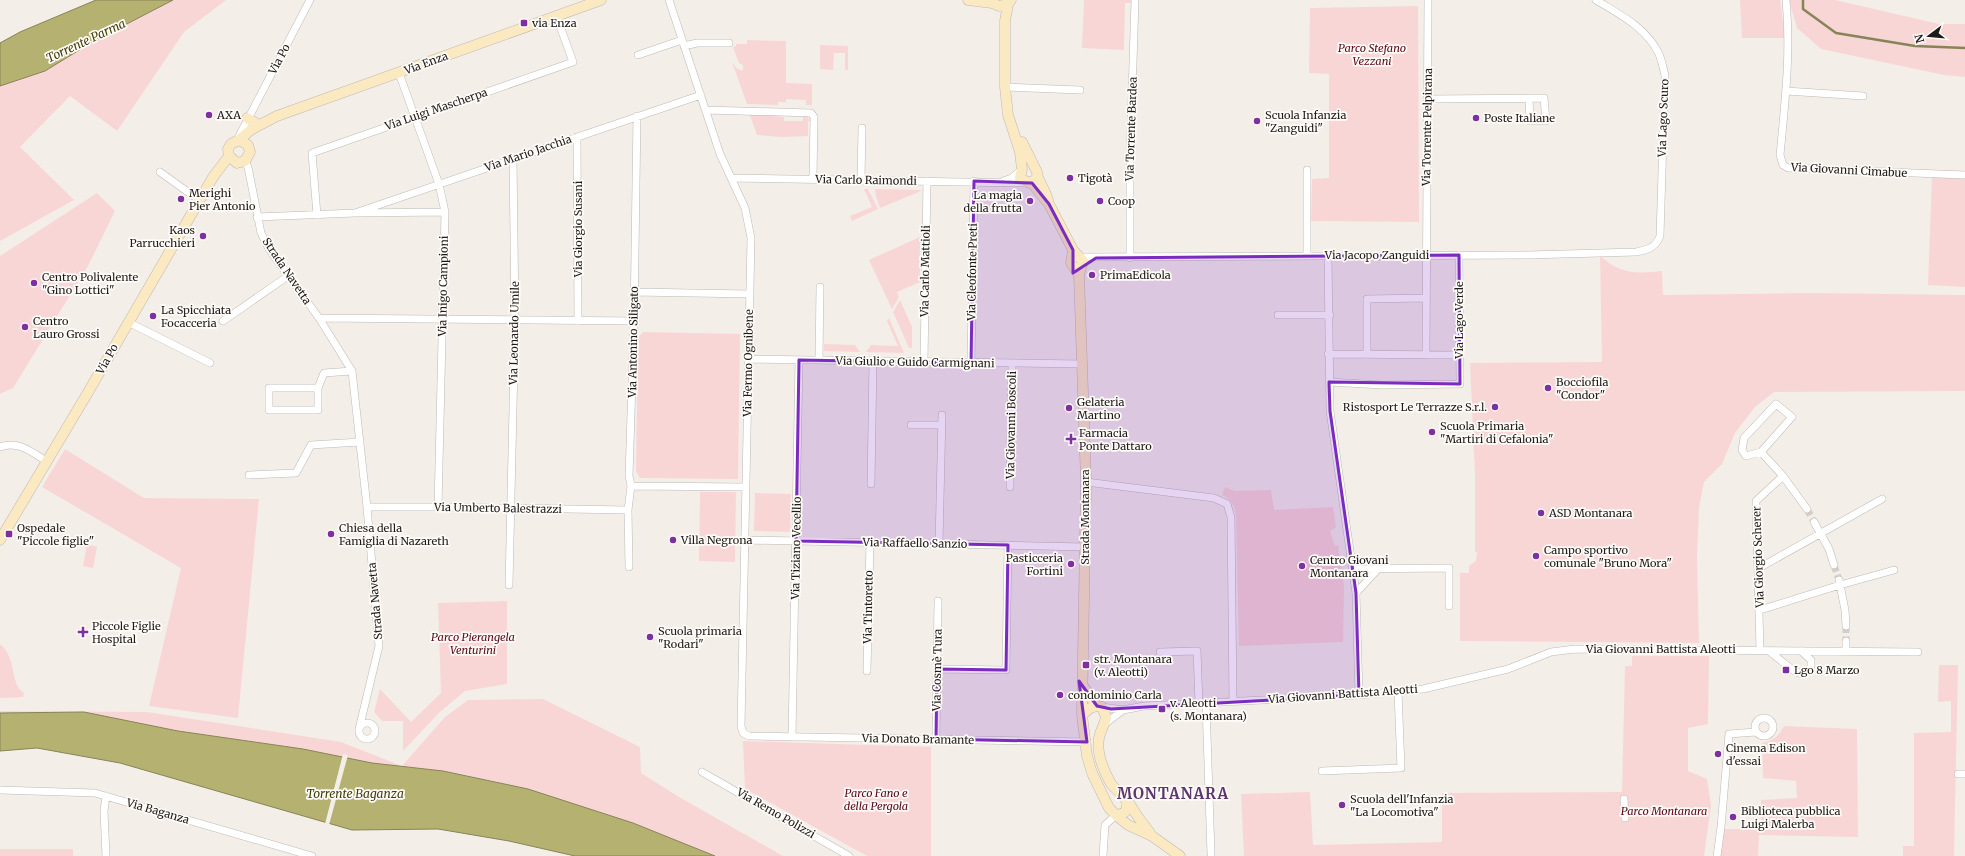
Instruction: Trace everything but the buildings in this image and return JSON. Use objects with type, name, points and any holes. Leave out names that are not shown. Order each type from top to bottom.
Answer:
[{"type":"street","name":"Via Po","points":[[241,142],[247,118],[310,0]]},
{"type":"street","name":"Via Enza","points":[[256,127],[277,116],[601,0]]},
{"type":"street","name":"Via Fermo Ognibene","points":[[669,0],[720,154],[745,208],[751,238],[741,726],[743,733],[749,736]]},
{"type":"street","points":[[968,0],[1000,3]]},
{"type":"street","name":"Via Torrente Bardea","points":[[1130,258],[1130,158],[1135,0]]},
{"type":"street","name":"Via Torrente Pelpirana","points":[[1426,355],[1425,298],[1428,0]]},
{"type":"street","name":"Via Lago Scuro","points":[[1596,0],[1641,30],[1653,43],[1660,56],[1665,75],[1660,236],[1657,244]]},
{"type":"street","name":"Via Giovanni Cimabue","points":[[1786,0],[1789,35],[1786,92],[1780,155],[1781,162],[1788,168],[1965,175]]},
{"type":"street","name":"Strada Montanara","points":[[1000,3],[1005,21],[1006,107],[1020,152],[1020,178],[1032,177]]},
{"type":"street","name":"Via Luigi Mascherpa","points":[[318,215],[312,153],[572,62],[556,15]]},
{"type":"street","points":[[638,55],[683,43],[729,43]]},
{"type":"street","name":"Via Inigo Campioni","points":[[399,73],[416,116],[439,184],[444,212],[438,507]]},
{"type":"street","points":[[1005,87],[1080,90]]},
{"type":"street","points":[[1786,92],[1863,96]]},
{"type":"street","name":"Via Mario Jacchia","points":[[355,213],[701,95]]},
{"type":"street","points":[[1427,99],[1529,98]]},
{"type":"street","points":[[706,110],[809,112],[814,117],[813,179]]},
{"type":"street","name":"Via Antonino Siligato","points":[[629,567],[628,510],[631,486],[629,476],[634,321],[637,116]]},
{"type":"street","points":[[247,118],[256,127]]},
{"type":"street","name":"Strada Montanara","points":[[1010,122],[1032,177],[1044,186],[1049,204],[1078,263],[1086,482],[1083,686],[1081,703],[1087,742],[1087,756],[1092,773],[1106,803],[1116,815],[1132,826],[1152,836],[1180,856]]},
{"type":"street","name":"Via Po","points":[[0,540],[199,200],[213,177],[231,159],[229,146],[241,142],[256,127]]},
{"type":"street","points":[[861,180],[862,128]]},
{"type":"street","name":"Via Giorgio Susani","points":[[577,137],[578,321]]},
{"type":"street","name":"Via Po","points":[[241,142],[250,152],[245,161]]},
{"type":"street","name":"Via Leonardo Umile","points":[[509,585],[515,320],[513,158]]},
{"type":"street","points":[[231,159],[245,161]]},
{"type":"street","name":"Strada Navetta","points":[[245,161],[248,167],[261,233],[269,249],[319,318],[352,371],[367,508],[379,646],[359,729]]},
{"type":"street","points":[[1001,182],[1012,178],[1026,166],[1032,177]]},
{"type":"street","points":[[1307,170],[1307,255]]},
{"type":"street","points":[[160,172],[199,200]]},
{"type":"street","name":"Via Carlo Raimondi","points":[[731,178],[1001,182],[1032,177]]},
{"type":"street","name":"Via Carlo Mattioli","points":[[924,362],[927,180]]},
{"type":"street","name":"Via Cleofonte Preti","points":[[971,363],[974,181]]},
{"type":"street","name":"Via Mario Jacchia","points":[[257,217],[355,213],[444,212]]},
{"type":"street","name":"Via Jacopo Zanguidi","points":[[1078,263],[1096,258],[1636,252],[1647,250],[1657,244]]},
{"type":"street","points":[[1328,255],[1330,315],[1328,354],[1330,411],[1356,593],[1359,695]]},
{"type":"street","name":"Via Lago Verde","points":[[1329,382],[1382,385],[1460,384],[1458,255]]},
{"type":"street","points":[[222,321],[288,276]]},
{"type":"street","points":[[819,360],[820,287]]},
{"type":"street","points":[[634,292],[750,294]]},
{"type":"street","points":[[1367,355],[1367,299],[1425,298]]},
{"type":"street","points":[[1278,315],[1330,315]]},
{"type":"street","points":[[319,318],[634,321]]},
{"type":"street","points":[[128,322],[210,363]]},
{"type":"street","points":[[1328,354],[1459,355]]},
{"type":"street","name":"Via Giulio e Guido Carmignani","points":[[748,358],[1082,364]]},
{"type":"street","name":"Via Tiziano Vecellio","points":[[792,737],[799,360]]},
{"type":"street","points":[[870,484],[873,361]]},
{"type":"street","name":"Via Giovanni Boscoli","points":[[1010,487],[1012,363]]},
{"type":"street","points":[[318,388],[269,388],[269,410],[318,410],[318,388],[324,373],[352,371]]},
{"type":"street","points":[[1776,404],[1792,417],[1760,452],[1746,456],[1742,450],[1744,438],[1776,404]]},
{"type":"street","points":[[939,544],[942,415]]},
{"type":"street","points":[[911,425],[941,425]]},
{"type":"street","points":[[249,475],[296,473],[311,445],[360,442]]},
{"type":"street","points":[[1,447],[13,444],[32,452],[46,461]]},
{"type":"street","points":[[1760,452],[1783,476],[1806,509]]},
{"type":"street","name":"Via Giorgio Scherer","points":[[1764,650],[1760,610],[1756,501],[1783,476]]},
{"type":"street","points":[[1086,482],[1214,498],[1226,504],[1231,516],[1233,702]]},
{"type":"street","points":[[631,486],[746,487]]},
{"type":"street","points":[[1759,568],[1882,499]]},
{"type":"street","name":"Via Umberto Balestrazzi","points":[[367,508],[438,507],[628,510]]},
{"type":"street","points":[[1814,522],[1829,549],[1834,565]]},
{"type":"street","name":"Via Raffaello Sanzio","points":[[745,540],[1086,547]]},
{"type":"street","name":"Via Tintoretto","points":[[867,671],[870,542]]},
{"type":"street","points":[[937,669],[1006,670],[1008,545]]},
{"type":"street","points":[[1353,569],[1449,568],[1449,606]]},
{"type":"street","points":[[1356,593],[1378,569]]},
{"type":"street","points":[[1760,610],[1839,582],[1894,570]]},
{"type":"street","points":[[1839,582],[1846,626]]},
{"type":"street","name":"Via Cosmè Tura","points":[[936,739],[938,601]]},
{"type":"street","points":[[1846,640],[1846,652]]},
{"type":"street","name":"Via Giovanni Battista Aleotti","points":[[1100,707],[1123,710],[1144,706],[1359,695],[1423,689],[1480,677],[1508,669],[1551,652],[1583,649],[1918,652]]},
{"type":"street","points":[[1764,650],[1775,654],[1794,671],[1802,674],[1809,670],[1811,660],[1807,655],[1799,650]]},
{"type":"street","points":[[1160,652],[1197,651],[1202,704],[1211,854]]},
{"type":"street","points":[[1083,686],[1100,707],[1106,717],[1106,723]]},
{"type":"street","points":[[1322,771],[1401,768],[1398,692]]},
{"type":"street","points":[[1082,716],[1090,708],[1100,707]]},
{"type":"street","name":"Via Giovanni Battista Aleotti","points":[[1106,723],[1123,710]]},
{"type":"street","points":[[364,712],[368,723]]},
{"type":"street","points":[[368,723],[373,725],[376,730],[373,738],[368,740],[359,734],[359,729],[362,724],[368,723]]},
{"type":"street","name":"Strada Montanara","points":[[1106,723],[1099,738],[1100,752],[1112,784],[1126,799],[1152,836]]},
{"type":"street","points":[[1717,856],[1729,734],[1756,732]]},
{"type":"street","name":"Via Donato Bramante","points":[[749,736],[1087,742]]},
{"type":"street","name":"Via Remo Polizzi","points":[[702,772],[849,856]]},
{"type":"street","name":"Via Baganza","points":[[0,790],[88,792],[312,856]]},
{"type":"street","points":[[106,796],[104,812],[106,856]]},
{"type":"street","points":[[1103,856],[1105,825],[1116,815],[1125,812],[1127,806],[1126,799]]},
{"type":"street","points":[[1624,799],[1624,818]]},
{"type":"highlighted area","points":[[974,181],[1032,183],[1049,204],[1073,250],[1073,273],[1096,258],[1459,255],[1460,384],[1329,382],[1330,411],[1356,593],[1359,695],[1111,709],[1097,706],[1079,681],[1087,742],[936,739],[937,669],[1006,670],[1008,545],[796,541],[799,360],[971,363]]},
{"type":"green space","points":[[173,0],[226,0],[184,32],[117,131],[70,96],[20,147],[74,200],[0,241],[0,86],[45,71],[94,41]]},
{"type":"green space","points":[[1084,0],[1131,0],[1131,3],[1125,3],[1124,50],[1082,48]]},
{"type":"green space","points":[[1740,0],[1780,0],[1785,38],[1742,38]]},
{"type":"green space","points":[[1789,0],[1835,0],[1939,24],[1965,24],[1965,77],[1944,75],[1821,49],[1797,28]]},
{"type":"green space","name":"Parco Stefano Vezzani","points":[[1418,6],[1419,222],[1311,221],[1312,179],[1329,178],[1329,74],[1309,73],[1310,8]]},
{"type":"green space","points":[[747,40],[786,41],[786,83],[812,84],[812,105],[806,105],[806,100],[786,99],[786,102],[778,102],[778,105],[747,104],[732,62],[736,68],[743,71],[743,65],[739,63],[733,47],[736,46],[736,44],[747,44]]},
{"type":"green space","points":[[820,45],[848,46],[848,70],[845,70],[845,53],[834,53],[833,70],[820,69]]},
{"type":"green space","points":[[749,113],[784,117],[784,121],[803,121],[803,115],[806,116],[810,120],[808,122],[808,136],[782,137],[757,135]]},
{"type":"green space","points":[[1932,177],[1965,179],[1965,287],[1928,285]]},
{"type":"green space","points":[[864,189],[868,189],[878,209],[852,221],[850,216],[872,207]]},
{"type":"green space","points":[[875,189],[921,190],[921,191],[880,208]]},
{"type":"green space","name":"Centro Lauro Grossi","points":[[97,193],[115,211],[88,266],[13,388],[0,394],[0,256]]},
{"type":"green space","points":[[920,237],[920,282],[897,292],[899,297],[892,309],[869,260]]},
{"type":"green space","points":[[1600,255],[1614,266],[1628,271],[1662,271],[1663,295],[1808,293],[1965,295],[1965,391],[1774,392],[1755,407],[1735,433],[1722,464],[1704,482],[1699,507],[1697,557],[1699,643],[1460,641],[1460,573],[1469,573],[1469,566],[1476,561],[1477,552],[1475,552],[1475,474],[1470,363],[1602,362]]},
{"type":"green space","points":[[900,300],[912,327],[912,348],[909,348],[893,312]]},
{"type":"green space","points":[[889,318],[904,353],[866,352],[871,345],[898,346],[887,321]]},
{"type":"green space","points":[[643,332],[740,334],[738,479],[640,478],[636,471],[638,338]]},
{"type":"green space","points":[[824,344],[855,345],[860,352],[824,351]]},
{"type":"green space","points":[[65,449],[144,498],[259,499],[238,718],[149,706],[181,568],[42,487]]},
{"type":"green space","points":[[1225,487],[1234,491],[1271,490],[1274,510],[1333,507],[1336,527],[1330,531],[1335,546],[1338,545],[1344,586],[1343,642],[1239,646],[1236,514],[1232,503],[1228,498],[1222,495]]},
{"type":"green space","points":[[700,492],[736,492],[735,562],[699,561]]},
{"type":"green space","points":[[755,493],[791,494],[790,532],[754,531]]},
{"type":"green space","points":[[87,544],[97,547],[93,568],[83,566]]},
{"type":"green space","name":"Parco Pierangela Venturini","points":[[507,601],[507,684],[465,691],[440,712],[403,751],[403,721],[382,721],[374,712],[380,689],[411,722],[441,693],[438,603]]},
{"type":"green space","points":[[0,644],[6,650],[12,663],[16,683],[19,689],[24,693],[23,697],[0,698]]},
{"type":"green space","name":"Parco Montanara","points":[[1632,656],[1709,656],[1708,724],[1688,728],[1688,771],[1707,779],[1711,806],[1704,856],[1244,856],[1241,794],[1310,792],[1313,845],[1442,842],[1442,793],[1622,792],[1625,666],[1632,666]]},
{"type":"green space","points":[[1939,665],[1958,665],[1954,856],[1903,856],[1903,846],[1914,846],[1914,733],[1951,732],[1951,701],[1938,702]]},
{"type":"green space","points":[[543,699],[640,747],[641,773],[679,797],[783,856],[715,856],[633,823],[528,790],[443,771],[372,763],[303,749],[178,731],[84,712],[0,713],[0,711],[147,712],[341,742],[402,766],[445,717],[468,700]]},
{"type":"green space","points":[[1784,726],[1857,729],[1858,837],[1759,835],[1758,856],[1721,856],[1724,829],[1761,829],[1761,800],[1797,798],[1796,781],[1763,778],[1762,743],[1775,738]]},
{"type":"green space","name":"Parco Fano e della Pergola","points":[[743,741],[931,747],[931,856],[867,856],[745,789]]},
{"type":"green space","points":[[0,849],[73,849],[73,856],[0,856]]},
{"type":"water","name":"Torrente Parma","points":[[96,0],[173,0],[94,41],[45,71],[0,86],[0,43],[20,32]]},
{"type":"water","name":"Torrente Baganza","points":[[84,712],[178,731],[303,749],[372,763],[443,771],[528,789],[633,823],[715,856],[575,856],[509,841],[438,829],[352,830],[120,763],[37,748],[0,751],[0,713]]},
{"type":"pier","points":[[343,754],[348,755],[329,825],[325,824]]},
{"type":"waterway","points":[[1803,0],[1803,9],[1836,33],[1915,46],[1965,48]]},
{"type":"tunnel","points":[[1807,509],[1814,522]]},
{"type":"tunnel","points":[[1834,565],[1839,580]]},
{"type":"tunnel","points":[[1846,626],[1846,641]]},
{"type":"place","name":"via Enza","points":[[524,23]]},
{"type":"place","name":"AXA","points":[[209,115]]},
{"type":"place","name":"Poste Italiane","points":[[1476,118]]},
{"type":"place","name":"Scuola Infanzia \"Zanguidi\"","points":[[1257,121]]},
{"type":"place","name":"Tigotà","points":[[1070,178]]},
{"type":"place","name":"Merighi Pier Antonio","points":[[181,199]]},
{"type":"place","name":"La magia della frutta","points":[[1030,201]]},
{"type":"place","name":"Coop","points":[[1100,201]]},
{"type":"place","name":"Kaos Parrucchieri","points":[[203,236]]},
{"type":"place","name":"PrimaEdicola","points":[[1092,275]]},
{"type":"place","name":"Centro Polivalente \"Gino Lottici\"","points":[[34,283]]},
{"type":"place","name":"La Spicchiata Focacceria","points":[[153,316]]},
{"type":"place","name":"Centro Lauro Grossi","points":[[25,327]]},
{"type":"place","name":"Bocciofila \"Condor\"","points":[[1548,388]]},
{"type":"place","name":"Ristosport Le Terrazze S.r.l.","points":[[1495,407]]},
{"type":"place","name":"Gelateria Martino","points":[[1069,408]]},
{"type":"place","name":"Scuola Primaria \"Martiri di Cefalonia\"","points":[[1432,432]]},
{"type":"place","name":"Farmacia Ponte Dattaro","points":[[1071,439]]},
{"type":"place","name":"ASD Montanara","points":[[1541,513]]},
{"type":"place","name":"Ospedale \"Piccole figlie\"","points":[[9,534]]},
{"type":"place","name":"Chiesa della Famiglia di Nazareth","points":[[331,534]]},
{"type":"place","name":"Villa Negrona","points":[[673,540]]},
{"type":"place","name":"Campo sportivo comunale \"Bruno Mora\"","points":[[1536,556]]},
{"type":"place","name":"Pasticceria Fortini","points":[[1071,564]]},
{"type":"place","name":"Centro Giovani Montanara","points":[[1302,566]]},
{"type":"place","name":"Piccole Figlie Hospital","points":[[83,632]]},
{"type":"place","name":"Scuola primaria \"Rodari\"","points":[[650,637]]},
{"type":"place","name":"str. Montanara (v. Aleotti)","points":[[1086,665]]},
{"type":"place","name":"Lgo 8 Marzo","points":[[1786,670]]},
{"type":"place","name":"condominio Carla","points":[[1060,695]]},
{"type":"place","name":"v. Aleotti (s. Montanara)","points":[[1162,709]]},
{"type":"place","name":"Cinema Edison d'essai","points":[[1718,754]]},
{"type":"place","name":"Scuola dell'Infanzia \"La Locomotiva\"","points":[[1342,805]]},
{"type":"place","name":"Biblioteca pubblica Luigi Malerba","points":[[1733,817]]},
{"type":"district","name":"MONTANARA","points":[[1173,794]]}]
